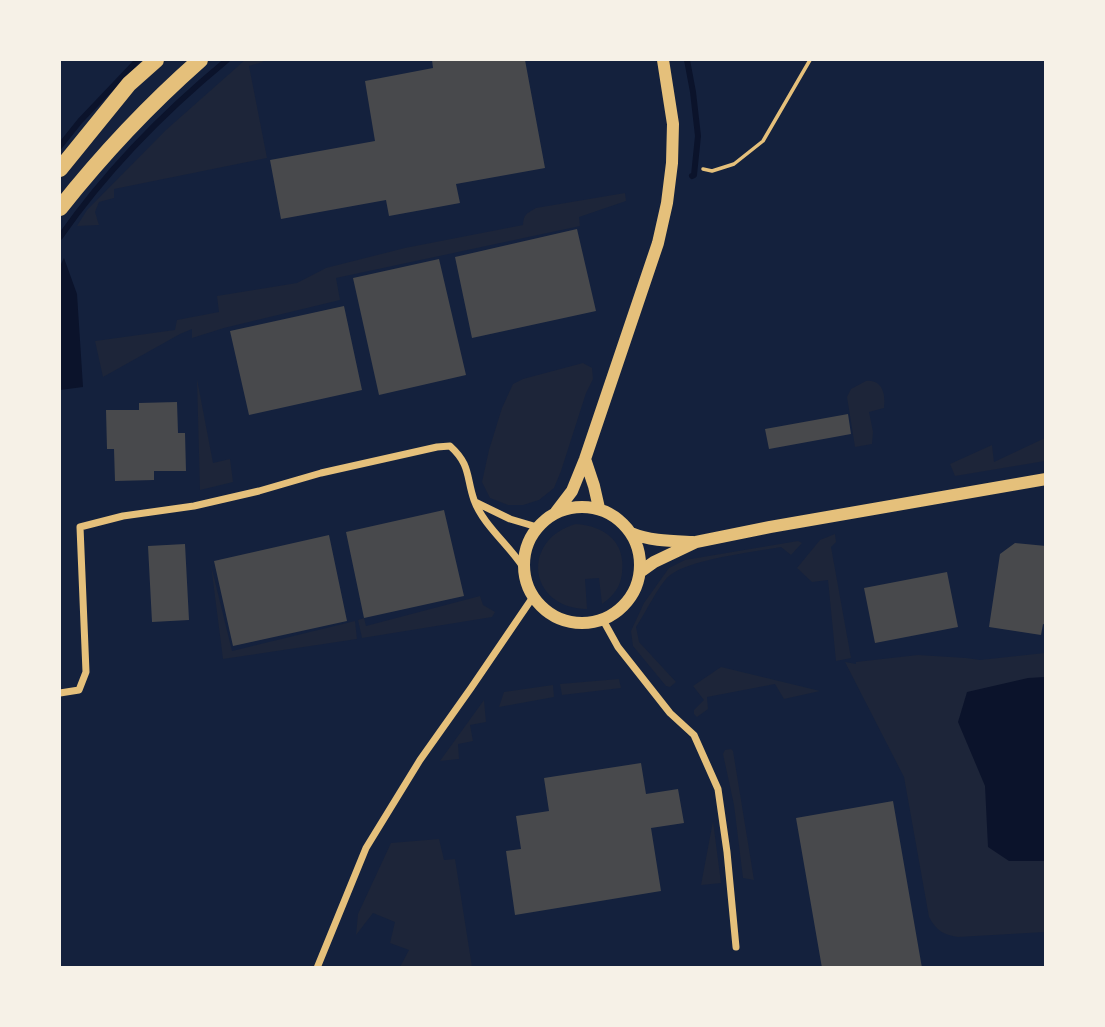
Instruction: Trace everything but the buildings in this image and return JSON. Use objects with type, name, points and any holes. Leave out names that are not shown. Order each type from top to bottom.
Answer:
[{"type":"main road","points":[[60,169],[129,85],[156,60]]},
{"type":"main road","points":[[60,208],[116,142],[172,85],[201,60]]},
{"type":"street","points":[[556,512],[575,506],[598,508],[624,524],[631,533],[639,554],[640,572],[637,583],[631,596],[616,613],[603,620],[584,624],[567,622],[549,614],[533,597],[525,582],[523,567],[526,545],[537,527],[556,512],[572,491],[654,255],[667,203],[672,163],[673,124],[663,60]]},
{"type":"street","points":[[60,693],[79,690],[86,672],[80,527],[123,516],[194,506],[321,473],[450,446],[460,455],[467,467],[474,502],[492,530],[523,567]]},
{"type":"street","points":[[585,459],[598,508]]},
{"type":"street","points":[[640,572],[661,558],[696,542],[1045,479]]},
{"type":"street","points":[[474,502],[510,519],[537,527]]},
{"type":"street","points":[[631,533],[666,541],[696,542]]},
{"type":"street","points":[[317,968],[366,848],[420,760],[533,597]]},
{"type":"street","points":[[603,620],[618,647],[670,713],[694,735],[718,789],[736,947]]},
{"type":"path","points":[[703,169],[712,171],[734,164],[763,141],[810,60]]},
{"type":"shaded area","points":[[245,60],[263,62],[249,66],[267,158],[114,189],[114,198],[99,202],[95,212],[99,225],[77,226],[87,210],[166,130]]},
{"type":"shaded area","points":[[625,193],[626,201],[579,217],[580,226],[336,278],[340,300],[192,338],[192,329],[103,377],[95,341],[175,330],[177,320],[219,312],[217,296],[297,283],[326,268],[405,248],[523,225],[526,215],[536,208]]},
{"type":"shaded area","points":[[64,258],[77,294],[83,387],[60,390],[60,266]]},
{"type":"shaded area","points":[[583,363],[592,368],[593,379],[554,488],[539,500],[523,505],[508,505],[490,498],[482,482],[502,408],[513,384]]},
{"type":"shaded area","points":[[197,379],[213,463],[230,459],[233,482],[200,490]]},
{"type":"shaded area","points":[[866,381],[876,382],[882,389],[884,408],[869,412],[873,432],[872,444],[855,447],[847,397],[851,389]]},
{"type":"shaded area","points":[[1045,438],[1045,461],[955,476],[950,464],[992,445],[994,462]]},
{"type":"shaded area","points":[[576,524],[604,532],[617,544],[621,553],[622,576],[611,596],[602,604],[599,578],[585,579],[587,609],[567,606],[552,597],[543,586],[538,572],[539,557],[546,543],[558,532]]},
{"type":"shaded area","points":[[835,534],[836,542],[831,547],[851,658],[836,661],[828,580],[812,582],[797,568],[820,540]]},
{"type":"shaded area","points":[[798,541],[802,543],[791,555],[781,547],[722,557],[691,565],[669,576],[636,627],[639,642],[676,682],[670,687],[666,686],[633,646],[631,631],[644,603],[669,568],[685,560]]},
{"type":"shaded area","points":[[211,565],[232,651],[355,621],[357,639],[223,659]]},
{"type":"shaded area","points":[[480,596],[483,605],[495,612],[492,617],[362,638],[358,620],[364,618],[366,626]]},
{"type":"shaded area","points":[[1045,653],[1045,932],[958,937],[948,935],[937,929],[929,917],[904,777],[845,662],[856,664],[918,655],[980,660]]},
{"type":"shaded area","points":[[721,667],[820,691],[784,699],[775,684],[707,697],[708,709],[697,717],[694,710],[704,700],[693,686]]},
{"type":"shaded area","points":[[1045,677],[1045,861],[1009,861],[988,847],[985,786],[958,722],[967,692],[1028,678]]},
{"type":"shaded area","points":[[619,679],[621,688],[562,695],[560,684]]},
{"type":"shaded area","points":[[553,685],[554,697],[499,707],[504,692]]},
{"type":"shaded area","points":[[484,700],[486,722],[470,725],[473,741],[458,744],[459,759],[440,761]]},
{"type":"shaded area","points":[[731,749],[754,880],[743,878],[734,805],[723,754],[725,750]]},
{"type":"shaded area","points":[[713,821],[721,883],[701,885]]},
{"type":"shaded area","points":[[439,839],[444,860],[455,859],[472,967],[400,967],[409,950],[390,943],[395,922],[373,913],[356,935],[358,914],[391,843]]},
{"type":"waterway","points":[[60,146],[138,60]]},
{"type":"waterway","points":[[60,237],[137,143],[227,60]]},
{"type":"waterway","points":[[687,60],[698,136],[692,176]]}]
